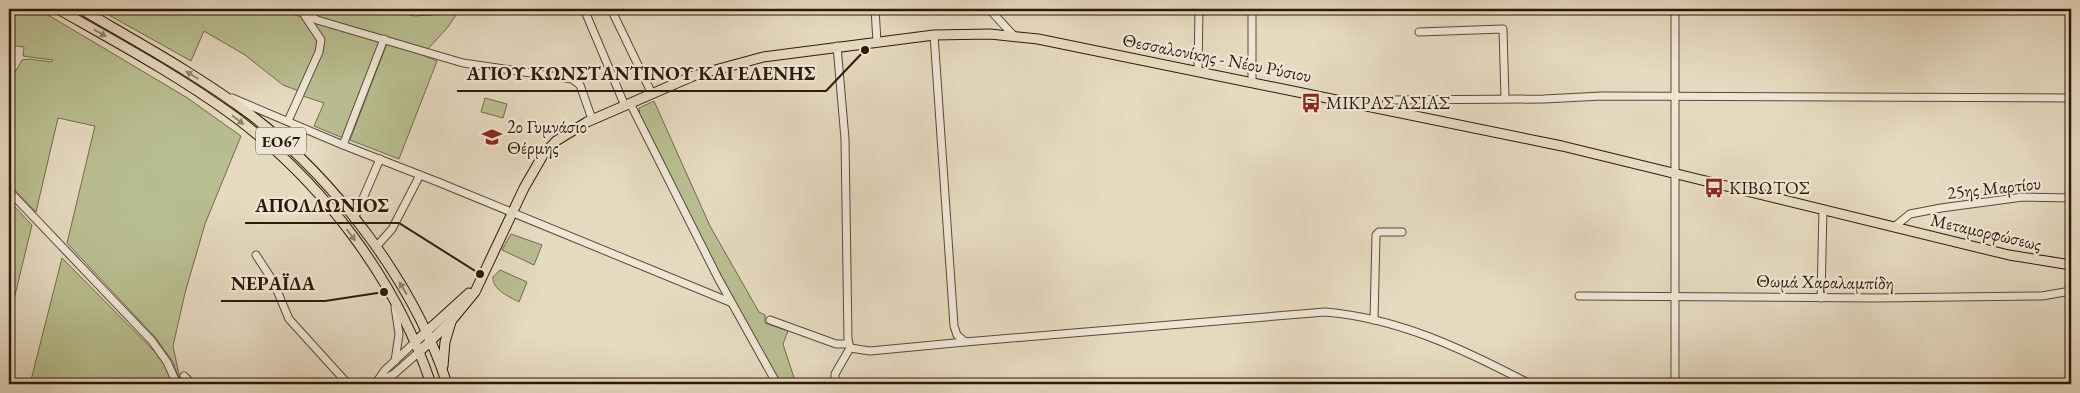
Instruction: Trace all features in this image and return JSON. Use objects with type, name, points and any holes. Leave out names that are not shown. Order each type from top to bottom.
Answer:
[{"type":"main road","name":"ΕΟ67","points":[[58,9],[194,88],[236,118],[279,154],[336,215],[360,246],[391,295],[415,342]]},
{"type":"main road","name":"ΕΟ67","points":[[81,9],[220,93],[280,140],[354,219],[376,247],[396,276],[427,331]]},
{"type":"main road","name":"Θεσσαλονίκης - Νέου Ρύσιου","points":[[419,352],[452,320],[475,292],[530,176],[546,150],[561,137],[590,120],[693,76],[727,65],[763,57],[837,46],[934,35],[990,34],[1064,44],[1562,146],[1894,227]]},
{"type":"main road","name":"Μεταμορφώσεως","points":[[1894,227],[2009,255],[2071,265]]},
{"type":"main road","name":"Θεσσαλονίκης - Νέου Ρύσιου","points":[[415,342],[478,284]]},
{"type":"main road","points":[[443,371],[445,342],[452,320]]},
{"type":"main road","points":[[427,331],[447,384]]},
{"type":"main road","points":[[415,342],[431,384]]},
{"type":"street","points":[[584,9],[730,302],[777,384]]},
{"type":"street","points":[[611,9],[650,95]]},
{"type":"street","points":[[875,9],[877,42]]},
{"type":"street","points":[[989,9],[1015,37]]},
{"type":"street","points":[[1198,72],[1199,9]]},
{"type":"street","points":[[1252,9],[1252,83]]},
{"type":"street","points":[[1675,9],[1675,384]]},
{"type":"street","points":[[288,121],[320,52],[321,40],[301,11]]},
{"type":"street","points":[[301,11],[318,20],[444,58],[561,77],[575,81],[580,86],[590,120]]},
{"type":"street","points":[[1419,32],[1503,29],[1505,98]]},
{"type":"street","points":[[934,35],[956,343]]},
{"type":"street","points":[[342,145],[384,39]]},
{"type":"street","points":[[834,384],[836,372],[849,346],[845,139],[837,46]]},
{"type":"street","points":[[220,93],[342,145],[512,212],[730,302]]},
{"type":"street","points":[[1385,109],[1386,103],[1391,100],[1505,98],[1675,96],[2071,98]]},
{"type":"street","points":[[354,219],[380,159]]},
{"type":"street","points":[[376,247],[392,229],[420,175]]},
{"type":"street","points":[[9,192],[152,340],[167,362],[177,384]]},
{"type":"street","name":"25ης Μαρτίου","points":[[1894,227],[1910,214],[1941,208],[2023,197],[2071,198]]},
{"type":"street","points":[[1821,298],[1822,209]]},
{"type":"street","points":[[1374,320],[1376,235],[1379,232],[1402,232]]},
{"type":"street","points":[[256,255],[271,277],[289,319],[348,384]]},
{"type":"street","name":"Θωμά Χαραλαμπίδη","points":[[1579,296],[2028,297],[2071,292]]},
{"type":"street","points":[[391,295],[399,327],[395,361]]},
{"type":"street","points":[[770,320],[836,344],[870,350],[1296,313],[1336,313],[1394,324],[1447,343],[1530,384]]},
{"type":"street","points":[[956,334],[965,342]]},
{"type":"street","points":[[377,383],[385,370],[415,342]]},
{"type":"street","points":[[377,383],[394,374],[419,352]]},
{"type":"street","points":[[184,376],[192,384]]},
{"type":"green space","points":[[9,9],[38,9],[186,97],[241,136],[205,224],[185,293],[173,346],[181,384],[173,362],[155,337],[67,243],[95,126],[58,118],[36,212],[9,184],[9,83],[22,60],[30,59],[51,62],[53,60],[23,56],[24,47],[11,45],[9,55]]},
{"type":"green space","points":[[98,9],[275,9],[305,18],[319,40],[318,51],[299,91],[283,85],[245,55],[204,31],[191,61]]},
{"type":"green space","points":[[305,9],[390,9],[414,16],[433,15],[440,9],[460,9],[448,27],[426,51],[315,17]]},
{"type":"green space","points":[[312,21],[383,42],[343,138],[314,126],[324,103],[303,96],[324,39]]},
{"type":"green space","points":[[388,41],[437,61],[399,159],[350,140]]},
{"type":"green space","points":[[485,98],[507,104],[503,118],[481,112]]},
{"type":"green space","points":[[654,101],[710,226],[759,312],[765,315],[765,323],[788,331],[783,344],[796,384],[781,384],[761,352],[707,253],[640,117],[639,108]]},
{"type":"green space","points":[[9,201],[32,225],[9,320]]},
{"type":"green space","points":[[511,234],[542,245],[534,265],[502,250]]},
{"type":"green space","points":[[62,258],[161,358],[174,384],[30,384]]},
{"type":"green space","points":[[500,270],[527,282],[519,302],[495,286],[493,277]]},
{"type":"place","name":"ΑΓΙΟΥ ΚΩΝΣΤΑΝΤΙΝΟΥ ΚΑΙ ΕΛΕΝΗΣ","points":[[865,50]]},
{"type":"place","name":"ΜΙΚΡΑΣ ΑΣΙΑΣ","points":[[1311,103]]},
{"type":"place","name":"2ο Γυμνάσιο Θέρμης","points":[[492,137]]},
{"type":"place","name":"ΚΙΒΩΤΟΣ","points":[[1714,188]]},
{"type":"place","name":"ΑΠΟΛΛΩΝΙΟΣ","points":[[480,274]]},
{"type":"place","name":"ΝΕΡΑΪΔΑ","points":[[384,292]]}]
